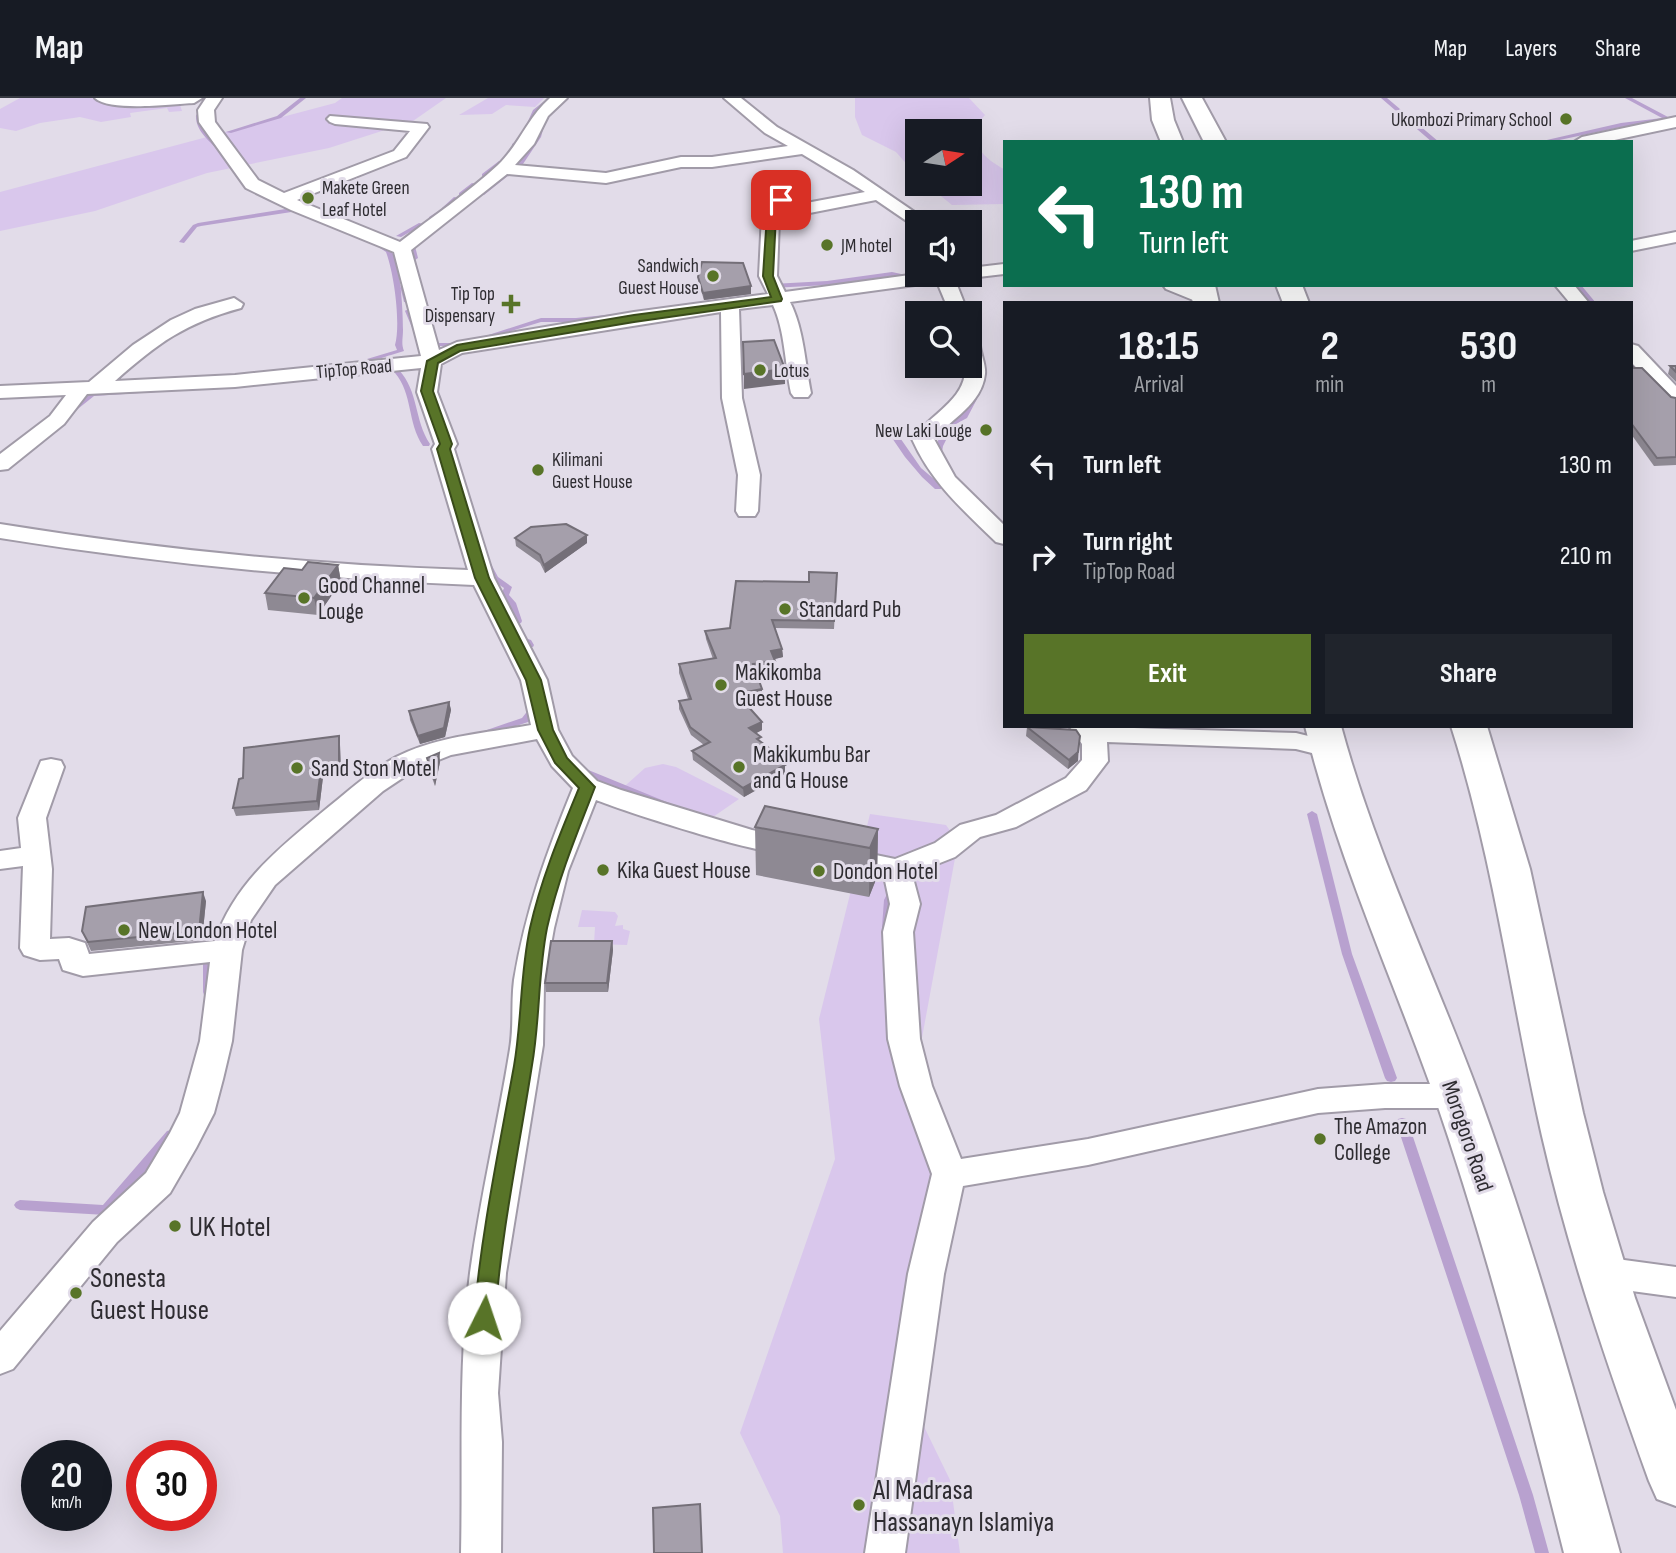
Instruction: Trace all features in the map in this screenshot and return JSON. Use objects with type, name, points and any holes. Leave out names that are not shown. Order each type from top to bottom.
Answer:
[{"type":"highway","points":[[1160,98],[1163,120],[1171,140]]},
{"type":"highway","points":[[1192,98],[1214,140]]},
{"type":"highway","points":[[1470,728],[1506,855],[1532,964],[1560,1112],[1602,1272],[1676,1481]]},
{"type":"highway","name":"Morogoro Road","points":[[1326,737],[1354,839],[1456,1096],[1513,1273],[1592,1553]]},
{"type":"street","points":[[103,98],[134,101],[194,98]]},
{"type":"street","points":[[214,98],[206,110],[207,122],[252,184],[372,239],[402,249]]},
{"type":"street","points":[[402,249],[503,169],[526,144],[541,114],[559,98]]},
{"type":"street","points":[[732,98],[771,130],[847,173],[905,213]]},
{"type":"street","points":[[284,199],[400,154],[421,127],[335,119]]},
{"type":"street","points":[[1591,140],[1676,122]]},
{"type":"street","points":[[503,169],[606,178],[681,162],[712,162],[804,149]]},
{"type":"street","points":[[783,185],[781,200],[771,215],[768,276],[790,321],[793,355],[801,393]]},
{"type":"street","points":[[771,215],[877,195]]},
{"type":"street","points":[[1633,246],[1676,237]]},
{"type":"street","points":[[402,249],[432,361],[427,391],[446,444],[443,449],[482,578],[534,680],[545,730],[561,760],[587,787],[749,838],[897,869],[945,850],[970,831],[1017,816],[1076,783],[1095,761],[1095,744],[1084,730]]},
{"type":"street","points":[[982,261],[997,270]]},
{"type":"street","name":"TipTop Road","points":[[0,392],[235,381],[432,361],[457,348],[634,318],[905,281]]},
{"type":"street","points":[[1178,287],[1204,295]]},
{"type":"street","points":[[1566,287],[1578,301]]},
{"type":"street","points":[[0,464],[57,420],[87,389],[144,348],[191,317],[234,304]]},
{"type":"street","points":[[730,307],[732,398],[749,475],[747,511]]},
{"type":"street","points":[[1633,353],[1676,398]]},
{"type":"street","points":[[973,378],[962,402],[923,439],[932,463],[949,485],[1003,536]]},
{"type":"street","points":[[0,531],[151,553],[300,570],[482,578]]},
{"type":"street","points":[[0,1358],[105,1232],[158,1183],[178,1151],[197,1113],[207,1079],[227,950],[237,919],[265,878],[373,785],[406,763],[445,748],[545,730]]},
{"type":"street","points":[[1084,730],[1282,740],[1326,737]]},
{"type":"street","points":[[51,767],[32,818],[37,855],[35,948],[41,950],[66,947],[74,950],[76,964],[94,965],[227,950]]},
{"type":"street","points":[[481,1553],[483,1441],[479,1393],[488,1273],[527,1045],[529,984],[539,928],[554,871],[587,787]]},
{"type":"street","points":[[0,860],[37,855]]},
{"type":"street","points":[[885,1553],[926,1274],[949,1174],[916,1086],[904,1039],[898,932],[905,904],[897,869]]},
{"type":"street","points":[[949,1174],[991,1170],[1088,1152],[1318,1101],[1384,1096],[1456,1096]]},
{"type":"street","points":[[1602,1272],[1676,1282]]},
{"type":"shaded area","points":[[20,98],[91,98],[175,103],[180,105],[182,111],[169,112],[167,108],[130,113],[131,117],[101,122],[80,117],[40,123],[16,131],[0,128],[0,109]]},
{"type":"shaded area","points":[[342,98],[446,98],[413,121],[329,148],[207,173],[95,211],[0,231],[0,192],[335,103]]},
{"type":"shaded area","points":[[488,98],[544,98],[535,107],[506,105],[492,114],[459,115]]},
{"type":"shaded area","points":[[855,98],[969,98],[985,115],[982,119],[905,119],[905,162],[896,152],[862,135],[855,117]]},
{"type":"shaded area","points":[[982,153],[1003,168],[1003,204],[952,205],[941,196],[982,196]]},
{"type":"shaded area","points":[[663,764],[676,767],[739,799],[700,826],[617,793],[645,768]]},
{"type":"shaded area","points":[[870,814],[946,825],[958,842],[917,1065],[935,1154],[913,1404],[950,1480],[960,1553],[783,1553],[780,1516],[740,1433],[835,1159],[819,1019]]},
{"type":"shaded area","points":[[582,910],[615,912],[618,916],[615,926],[623,925],[623,929],[630,931],[627,945],[594,944],[595,927],[578,927]]},
{"type":"building","points":[[702,262],[743,263],[751,286],[703,293],[698,277]]},
{"type":"building","points":[[774,340],[785,369],[744,374],[743,342]]},
{"type":"building","points":[[1633,367],[1642,368],[1671,397],[1676,398],[1676,457],[1657,458],[1633,426]]},
{"type":"building","points":[[566,524],[587,535],[544,565],[540,555],[515,538],[531,527]]},
{"type":"building","points":[[308,562],[338,565],[314,598],[265,593],[284,568],[302,570]]},
{"type":"building","points":[[809,572],[837,573],[834,621],[772,620],[782,649],[771,651],[775,661],[753,664],[762,689],[737,694],[762,722],[749,728],[761,737],[757,739],[769,748],[765,750],[785,765],[743,788],[692,751],[710,742],[690,727],[679,701],[691,699],[679,664],[716,658],[705,631],[730,628],[736,581],[809,582]]},
{"type":"building","points":[[449,702],[444,728],[418,736],[409,711]]},
{"type":"building","points":[[1028,728],[1076,730],[1080,736],[1078,752],[1069,760]]},
{"type":"building","points":[[339,736],[339,766],[321,768],[317,801],[233,808],[239,779],[243,778],[244,748]]},
{"type":"building","points":[[439,753],[434,778],[427,758]]},
{"type":"building","points":[[765,806],[878,829],[870,848],[755,827]]},
{"type":"building","points":[[203,892],[199,931],[88,942],[82,931],[86,907]]},
{"type":"building","points":[[551,941],[612,941],[607,983],[545,983]]},
{"type":"building","points":[[700,1504],[702,1553],[654,1553],[653,1508]]},
{"type":"waterway","points":[[229,132],[279,117],[303,98]]},
{"type":"waterway","points":[[514,145],[522,140],[535,111],[551,98]]},
{"type":"waterway","points":[[1384,98],[1434,140]]},
{"type":"waterway","points":[[1628,98],[1667,119]]},
{"type":"waterway","points":[[199,115],[198,120],[205,134],[220,149]]},
{"type":"waterway","points":[[1667,119],[1676,118]]},
{"type":"waterway","points":[[1550,140],[1621,125],[1667,119]]},
{"type":"waterway","points":[[527,171],[518,168],[538,137],[541,126]]},
{"type":"waterway","points":[[484,175],[501,162]]},
{"type":"waterway","points":[[482,194],[506,175]]},
{"type":"waterway","points":[[461,194],[474,184]]},
{"type":"waterway","points":[[444,209],[456,198]]},
{"type":"waterway","points":[[182,242],[195,226],[200,224],[298,209],[304,211]]},
{"type":"waterway","points":[[431,218],[439,213]]},
{"type":"waterway","points":[[399,236],[421,224]]},
{"type":"waterway","points":[[415,258],[412,246],[416,240]]},
{"type":"waterway","points":[[359,363],[401,351],[398,345],[400,329],[394,269],[388,251],[376,243]]},
{"type":"waterway","points":[[772,286],[827,283],[892,274],[905,276]]},
{"type":"waterway","points":[[403,286],[407,302]]},
{"type":"waterway","points":[[1579,287],[1591,301]]},
{"type":"waterway","points":[[408,311],[415,329],[435,345],[454,345]]},
{"type":"waterway","points":[[479,339],[541,320],[625,315]]},
{"type":"waterway","points":[[383,369],[397,371],[404,379],[420,436],[426,444]]},
{"type":"waterway","points":[[71,410],[92,394],[201,388]]},
{"type":"waterway","points":[[937,458],[945,434],[964,416],[973,399]]},
{"type":"waterway","points":[[878,427],[893,434],[919,470],[938,487]]},
{"type":"waterway","points":[[487,564],[495,578],[508,587],[505,595],[512,603],[518,621]]},
{"type":"waterway","points":[[487,733],[525,720],[536,706]]},
{"type":"waterway","points":[[581,770],[671,807]]},
{"type":"waterway","points":[[1312,814],[1347,954],[1391,1078]]},
{"type":"waterway","points":[[887,927],[889,900],[895,888]]},
{"type":"waterway","points":[[208,964],[208,992]]},
{"type":"waterway","points":[[1402,1122],[1526,1495],[1542,1553]]},
{"type":"waterway","points":[[20,1205],[106,1210],[171,1134]]},
{"type":"place","name":"Ukombozi Primary School","points":[[1566,119]]},
{"type":"place","name":"Makete Green Leaf Hotel","points":[[308,198]]},
{"type":"place","name":"JM hotel","points":[[827,245]]},
{"type":"place","name":"Sandwich Guest House","points":[[713,276]]},
{"type":"place","name":"Tip Top Dispensary","points":[[511,304]]},
{"type":"place","name":"Lotus","points":[[760,370]]},
{"type":"place","name":"New Laki Louge","points":[[986,430]]},
{"type":"place","name":"Kilimani Guest House","points":[[538,470]]},
{"type":"place","name":"Good Channel Louge","points":[[304,598]]},
{"type":"place","name":"Standard Pub","points":[[785,609]]},
{"type":"place","name":"Makikomba Guest House","points":[[721,685]]},
{"type":"place","name":"Makikumbu Bar and G House","points":[[739,767]]},
{"type":"place","name":"Sand Ston Motel","points":[[297,768]]},
{"type":"place","name":"Kika Guest House","points":[[603,870]]},
{"type":"place","name":"Dondon Hotel","points":[[819,871]]},
{"type":"place","name":"New London Hotel","points":[[124,930]]},
{"type":"place","name":"The Amazon College","points":[[1320,1139]]},
{"type":"place","name":"UK Hotel","points":[[175,1226]]},
{"type":"place","name":"Sonesta Guest House","points":[[76,1293]]},
{"type":"place","name":"Al Madrasa Hassanayn Islamiya","points":[[859,1505]]},
{"type":"route","points":[[484,1318],[488,1273],[527,1045],[529,984],[539,928],[554,871],[587,787],[561,760],[545,730],[534,680],[482,578],[456,484],[443,449],[446,444],[427,391],[432,361],[457,348],[634,318],[777,299],[768,276],[771,215],[781,200]]}]
